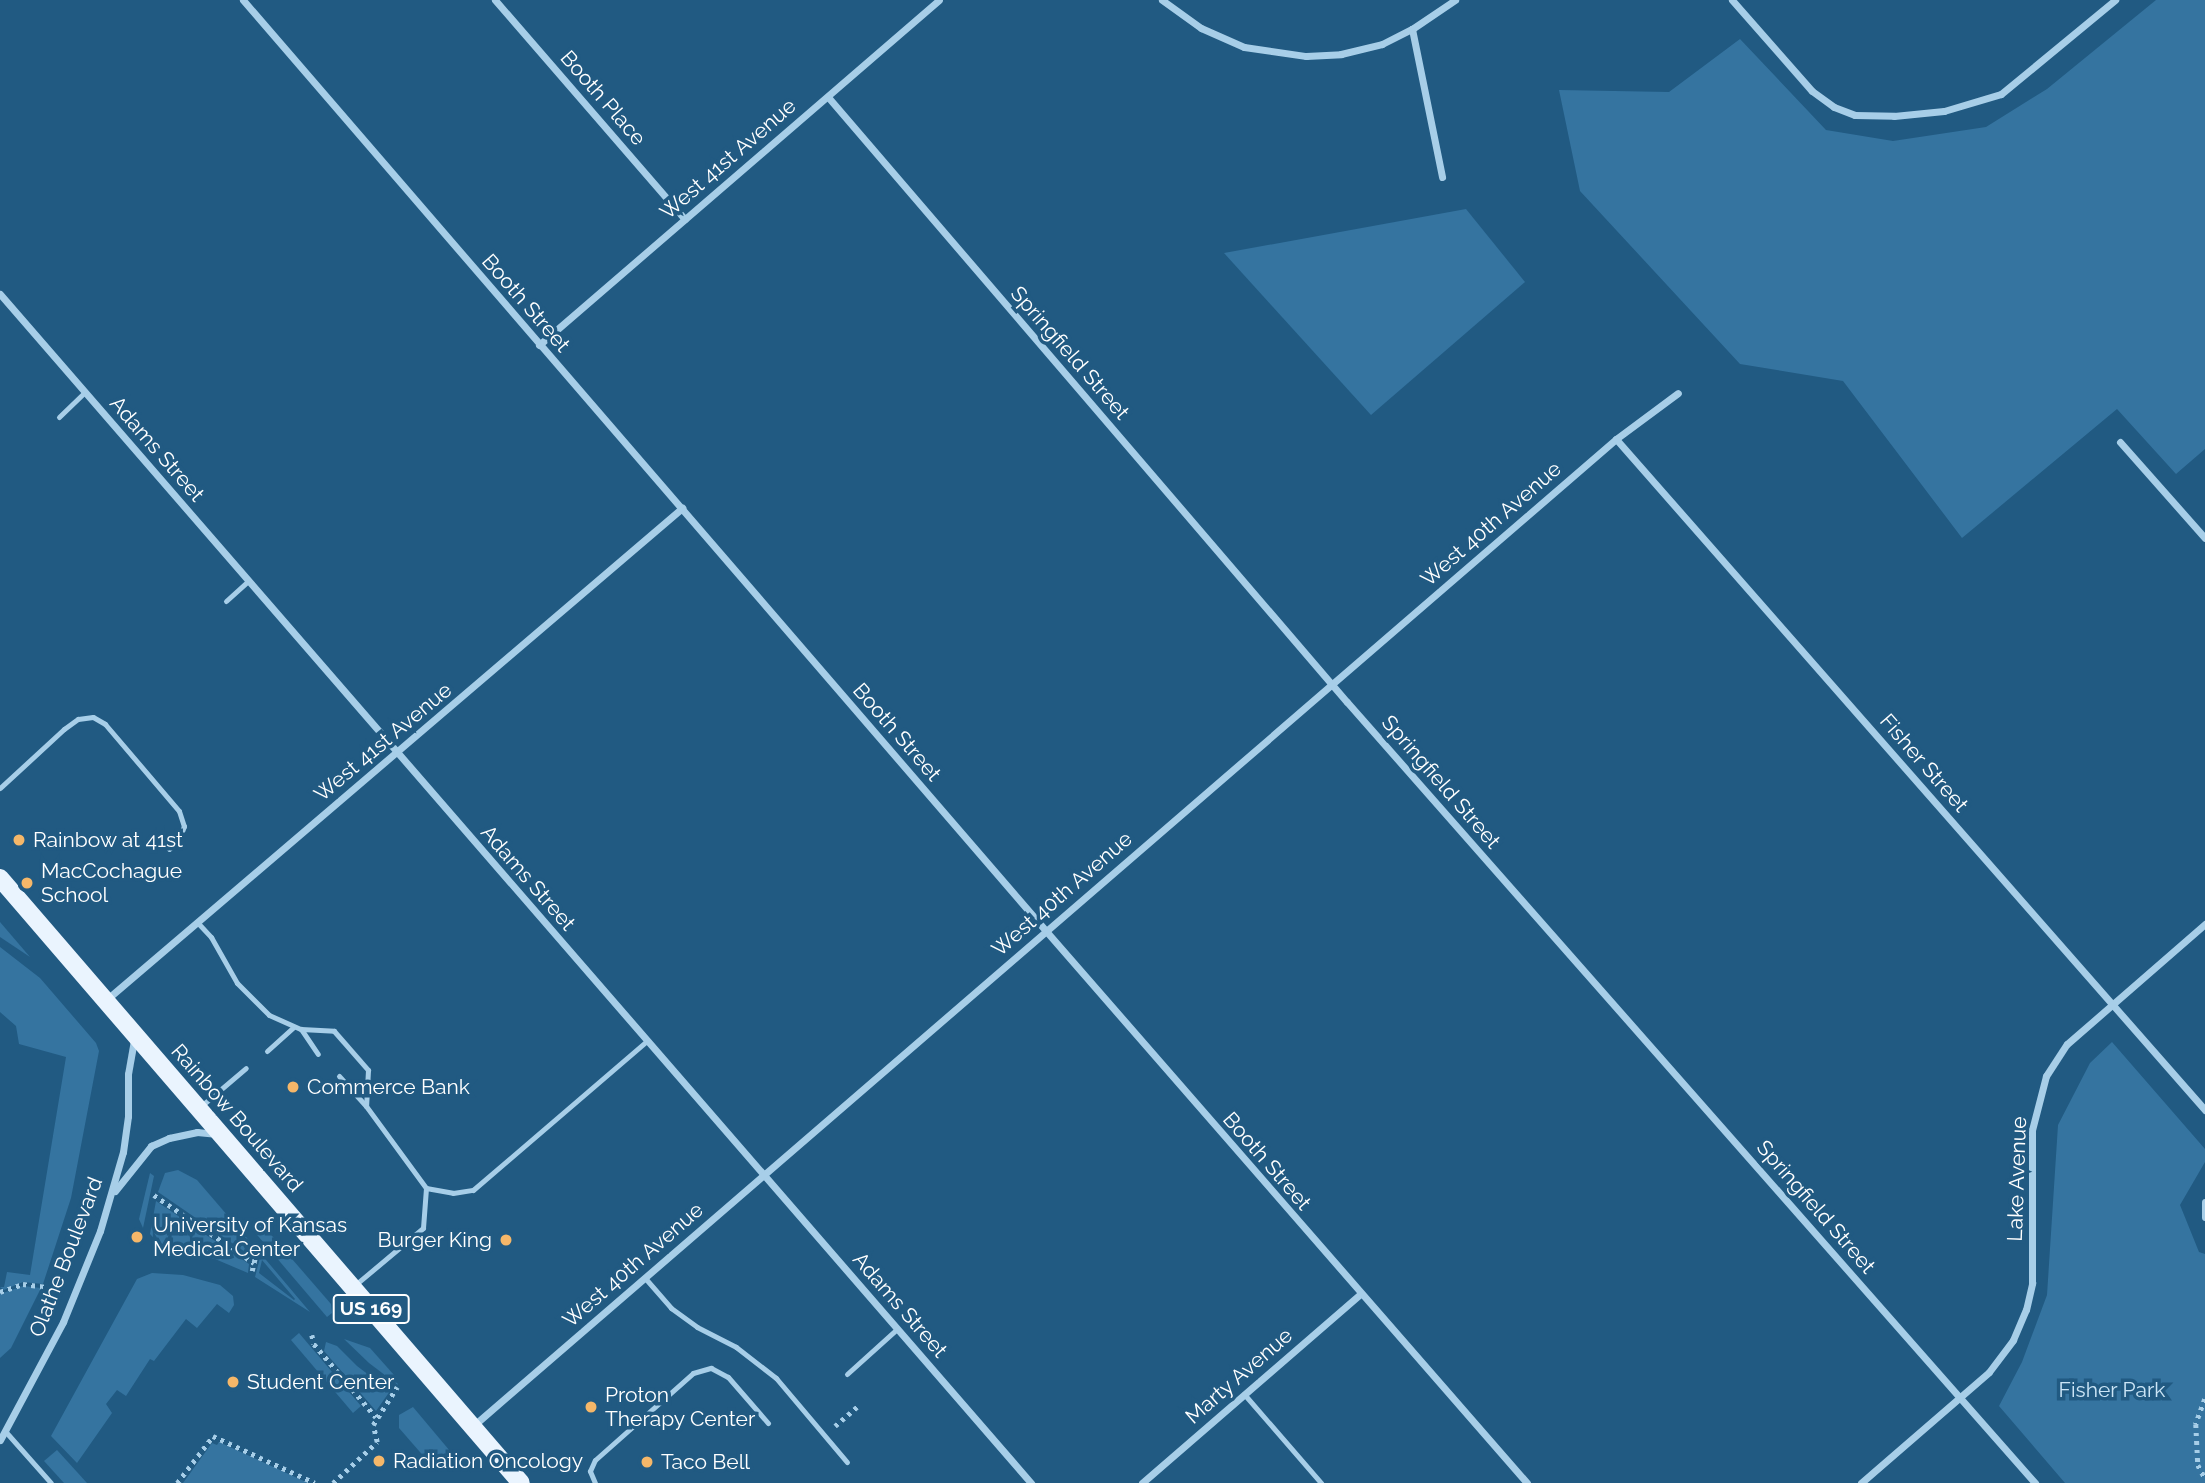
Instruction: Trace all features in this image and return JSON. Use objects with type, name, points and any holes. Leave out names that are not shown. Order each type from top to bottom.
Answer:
[{"type":"main road","name":"Rainbow Boulevard","points":[[0,878],[521,1483]]},
{"type":"street","name":"Booth Street","points":[[243,0],[1045,931],[1527,1483]]},
{"type":"street","name":"Booth Place","points":[[495,0],[685,219]]},
{"type":"street","name":"West 41st Avenue","points":[[539,345],[939,0]]},
{"type":"street","points":[[1162,0],[1201,28],[1244,47],[1281,55],[1341,54],[1382,44],[1412,29],[1455,0]]},
{"type":"street","points":[[1732,0],[1812,91],[1834,107],[1855,114],[1894,116],[1958,108],[2001,94],[2115,0]]},
{"type":"street","points":[[1412,29],[1442,177]]},
{"type":"street","name":"Springfield Street","points":[[828,97],[1332,685],[2035,1483]]},
{"type":"street","name":"Adams Street","points":[[0,294],[396,754],[1031,1483]]},
{"type":"street","name":"West 40th Avenue","points":[[472,1426],[765,1176],[1616,439],[1678,393]]},
{"type":"street","name":"Fisher Street","points":[[1616,439],[2205,1111]]},
{"type":"street","points":[[2120,442],[2205,538]]},
{"type":"street","name":"West 41st Avenue","points":[[105,1000],[682,508]]},
{"type":"street","name":"Lake Avenue","points":[[1861,1483],[1989,1372],[2014,1340],[2026,1310],[2032,1283],[2032,1130],[2046,1076],[2067,1044],[2205,924]]},
{"type":"street","name":"Olathe Boulevard","points":[[0,1440],[63,1322],[111,1197],[123,1152],[128,1116],[128,1074],[135,1035]]},
{"type":"street","points":[[111,1197],[134,1163],[151,1146],[169,1138],[197,1132],[221,1135]]},
{"type":"street","points":[[2205,1202],[2205,1217]]},
{"type":"street","name":"Marty Avenue","points":[[1142,1483],[1360,1294]]},
{"type":"lane","points":[[59,416],[85,392]]},
{"type":"lane","points":[[226,601],[248,581]]},
{"type":"lane","points":[[0,788],[64,729],[78,719],[93,718],[105,724],[179,811],[184,826],[179,839],[169,849]]},
{"type":"lane","points":[[197,922],[211,937],[237,982],[269,1015],[297,1028],[334,1031],[368,1070],[366,1106]]},
{"type":"lane","points":[[267,1051],[297,1028]]},
{"type":"lane","points":[[297,1028],[318,1054]]},
{"type":"lane","points":[[426,1188],[453,1193],[473,1190],[647,1041]]},
{"type":"lane","points":[[199,1109],[246,1068]]},
{"type":"lane","points":[[339,1076],[366,1106],[426,1188],[424,1227],[352,1287]]},
{"type":"lane","points":[[645,1278],[671,1308],[697,1327],[736,1347],[776,1378],[847,1462]]},
{"type":"lane","points":[[846,1374],[897,1329]]},
{"type":"lane","points":[[595,1483],[590,1471],[595,1460],[693,1373],[711,1368],[728,1377],[768,1423]]},
{"type":"lane","points":[[1244,1394],[1321,1483]]},
{"type":"lane","points":[[5,1431],[51,1483]]},
{"type":"path","points":[[154,1195],[254,1263]]},
{"type":"path","points":[[252,1270],[258,1245]]},
{"type":"path","points":[[0,1292],[23,1284],[47,1287]]},
{"type":"path","points":[[312,1335],[314,1344],[376,1417]]},
{"type":"path","points":[[333,1483],[376,1442],[372,1434],[376,1417],[397,1388]]},
{"type":"path","points":[[2205,1399],[2202,1416],[2196,1424],[2198,1465],[2205,1478]]},
{"type":"path","points":[[835,1426],[857,1407]]},
{"type":"path","points":[[177,1483],[212,1436],[315,1483]]},
{"type":"green space","points":[[2156,0],[2205,0],[2205,449],[2176,474],[2117,409],[1962,538],[1843,381],[1740,364],[1580,191],[1559,90],[1669,92],[1740,39],[1826,130],[1893,141],[1986,127],[2047,89]]},
{"type":"green space","points":[[1466,209],[1525,282],[1371,415],[1224,253]]},
{"type":"green space","points":[[0,922],[30,957],[0,937]]},
{"type":"green space","points":[[0,947],[40,978],[96,1043],[99,1051],[71,1198],[43,1284],[23,1282],[4,1290],[0,1287],[4,1287],[7,1272],[30,1275],[66,1057],[19,1044],[16,1026],[0,1012]]},
{"type":"green space","name":"Fisher Park","points":[[2112,1042],[2205,1149],[2205,1162],[2180,1205],[2199,1252],[2205,1254],[2205,1483],[2065,1483],[1999,1406],[2022,1362],[2047,1295],[2058,1125],[2090,1063]]},
{"type":"green space","points":[[178,1170],[197,1180],[252,1244],[251,1256],[158,1192],[165,1173]]},
{"type":"green space","points":[[150,1173],[154,1176],[143,1228],[139,1219]]},
{"type":"green space","points":[[156,1201],[249,1264],[248,1273],[215,1259],[160,1245],[150,1234]]},
{"type":"green space","points":[[260,1222],[331,1304],[332,1313],[327,1317],[252,1229]]},
{"type":"green space","points":[[261,1254],[310,1312],[255,1277]],"holes":[[[262,1260],[295,1299],[259,1273]]]},
{"type":"green space","points":[[152,1273],[183,1275],[220,1285],[233,1296],[234,1305],[229,1313],[217,1304],[197,1328],[186,1319],[154,1361],[150,1359],[126,1396],[117,1390],[106,1404],[112,1413],[77,1463],[51,1436],[137,1279]]},
{"type":"green space","points":[[23,1286],[41,1288],[11,1348],[0,1358],[0,1294]]},
{"type":"green space","points":[[299,1333],[361,1406],[353,1413],[291,1340]]},
{"type":"green space","points":[[344,1339],[370,1348],[394,1375],[398,1385],[369,1363]]},
{"type":"green space","points":[[326,1342],[337,1346],[357,1366],[390,1391],[376,1411],[324,1351]]},
{"type":"green space","points":[[413,1407],[455,1457],[454,1464],[446,1470],[433,1467],[399,1428],[399,1415]]},
{"type":"green space","points":[[219,1442],[308,1483],[183,1483],[212,1443],[217,1445]]},
{"type":"green space","points":[[57,1450],[87,1483],[64,1483],[44,1461]]},
{"type":"place","name":"Rainbow at 41st","points":[[19,840]]},
{"type":"place","name":"MacCochague School","points":[[27,883]]},
{"type":"place","name":"Commerce Bank","points":[[293,1087]]},
{"type":"place","name":"University of Kansas Medical Center","points":[[137,1237]]},
{"type":"place","name":"Burger King","points":[[506,1240]]},
{"type":"place","name":"Student Center","points":[[233,1382]]},
{"type":"place","name":"Proton Therapy Center","points":[[591,1407]]},
{"type":"place","name":"Radiation Oncology","points":[[379,1461]]},
{"type":"place","name":"Taco Bell","points":[[647,1462]]}]
